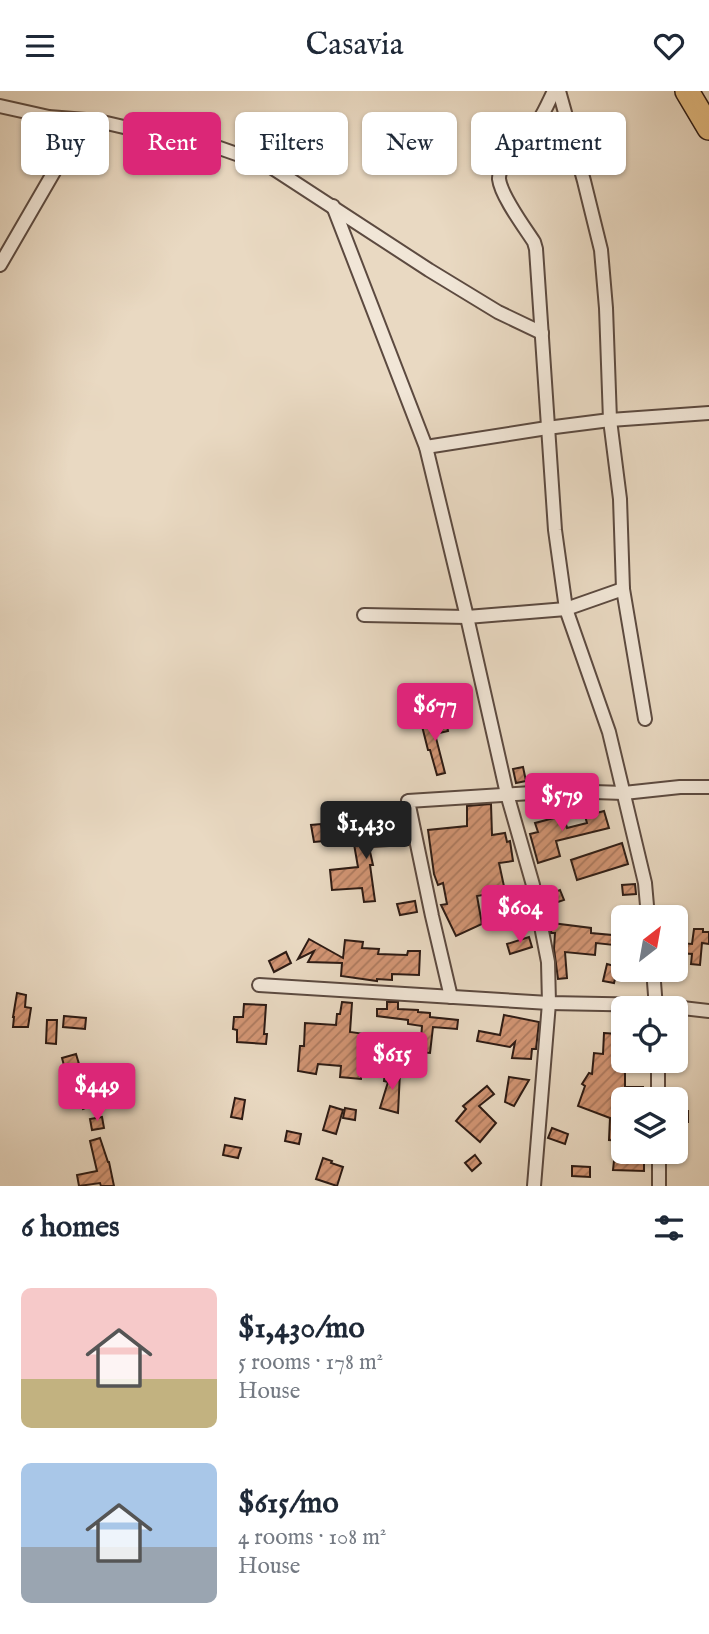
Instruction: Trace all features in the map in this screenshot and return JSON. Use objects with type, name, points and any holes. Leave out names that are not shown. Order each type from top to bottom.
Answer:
[{"type":"highway","points":[[687,91],[709,128]]},
{"type":"street","points":[[557,91],[538,122],[509,158],[499,178],[502,191],[534,242],[555,530],[566,608],[609,732],[645,883],[647,905]]},
{"type":"street","points":[[557,91],[601,250],[607,308],[610,420],[620,499],[623,589],[645,719]]},
{"type":"street","points":[[0,106],[27,112]]},
{"type":"street","points":[[109,124],[211,145],[268,165],[452,284],[498,312],[542,333]]},
{"type":"street","points":[[0,265],[52,175]]},
{"type":"street","points":[[333,206],[426,447],[507,794],[535,898],[548,962],[549,1003],[534,1186]]},
{"type":"street","points":[[426,447],[610,420],[709,412]]},
{"type":"street","points":[[364,615],[467,617],[566,608],[623,589]]},
{"type":"street","points":[[451,997],[408,801],[564,791],[624,793],[709,787]]},
{"type":"street","points":[[259,985],[611,1005]]},
{"type":"street","points":[[688,1009],[709,1011]]},
{"type":"street","points":[[659,1164],[659,1186]]},
{"type":"building","points":[[446,720],[448,731],[435,734],[445,773],[437,775],[422,726]]},
{"type":"building","points":[[523,767],[526,781],[516,783],[513,769]]},
{"type":"building","points":[[491,804],[492,835],[505,833],[507,842],[510,841],[513,861],[499,863],[505,891],[477,896],[482,924],[456,936],[441,905],[447,904],[443,883],[438,885],[434,874],[428,830],[467,826],[467,806]]},
{"type":"building","points":[[562,809],[567,828],[587,823],[585,816],[604,811],[609,828],[556,841],[560,856],[538,863],[530,834],[538,832],[535,823],[554,818],[552,812]]},
{"type":"building","points":[[385,818],[396,818],[397,832],[405,831],[408,845],[369,847],[375,901],[364,902],[362,888],[332,890],[330,870],[358,867],[353,833],[386,837]]},
{"type":"building","points":[[321,824],[324,841],[314,842],[311,825]]},
{"type":"building","points":[[622,843],[628,864],[577,880],[571,860]]},
{"type":"building","points":[[635,884],[636,894],[623,895],[622,885]]},
{"type":"building","points":[[560,890],[564,900],[549,905],[545,896]]},
{"type":"building","points":[[415,901],[417,912],[400,915],[397,904]]},
{"type":"building","points":[[552,923],[591,928],[591,933],[611,935],[611,945],[596,943],[595,955],[565,952],[567,978],[558,979],[555,933],[551,933]]},
{"type":"building","points":[[694,929],[709,932],[709,944],[702,943],[700,965],[691,964],[692,954],[688,954],[688,944],[692,944]]},
{"type":"building","points":[[529,937],[532,947],[510,954],[507,944]]},
{"type":"building","points":[[309,939],[343,958],[345,940],[363,942],[362,948],[379,949],[378,954],[407,955],[408,951],[420,951],[419,975],[392,974],[392,980],[377,981],[341,976],[342,963],[308,962],[314,951],[298,959]]},
{"type":"building","points":[[286,952],[291,963],[274,972],[269,961]]},
{"type":"building","points":[[607,964],[611,965],[611,982],[614,983],[603,981]]},
{"type":"building","points":[[17,993],[26,995],[25,1007],[31,1008],[28,1027],[13,1027]]},
{"type":"building","points":[[342,1002],[352,1003],[350,1032],[365,1034],[361,1079],[340,1077],[341,1066],[318,1064],[316,1074],[298,1071],[300,1046],[304,1046],[305,1023],[336,1025]]},
{"type":"building","points":[[387,1002],[398,1002],[398,1009],[418,1010],[430,1013],[430,1017],[458,1020],[457,1029],[433,1027],[430,1053],[420,1052],[422,1026],[408,1024],[408,1020],[377,1016],[377,1009],[387,1009]]},
{"type":"building","points":[[244,1004],[266,1005],[266,1044],[237,1042],[237,1030],[233,1029],[234,1017],[243,1017]]},
{"type":"building","points":[[504,1015],[539,1022],[536,1049],[532,1049],[531,1059],[512,1058],[515,1042],[510,1047],[477,1041],[479,1031],[500,1035]]},
{"type":"building","points":[[64,1016],[86,1018],[85,1029],[63,1027]]},
{"type":"building","points":[[47,1020],[57,1020],[56,1044],[46,1043]]},
{"type":"building","points":[[604,1033],[611,1034],[611,1073],[625,1073],[625,1087],[611,1087],[611,1140],[610,1118],[578,1106],[585,1086],[582,1084],[589,1073],[592,1074],[594,1053],[603,1054]]},
{"type":"building","points":[[385,1038],[395,1039],[395,1051],[384,1051]]},
{"type":"building","points":[[76,1054],[79,1064],[76,1064],[88,1107],[83,1109],[72,1086],[66,1088],[63,1078],[67,1077],[62,1058]]},
{"type":"building","points":[[385,1071],[400,1072],[398,1113],[380,1108],[388,1082],[384,1081]]},
{"type":"building","points":[[509,1077],[529,1080],[514,1106],[505,1102]]},
{"type":"building","points":[[487,1086],[494,1094],[479,1106],[496,1123],[480,1142],[456,1121],[466,1109],[463,1106]]},
{"type":"building","points":[[235,1098],[245,1100],[242,1119],[231,1117]]},
{"type":"building","points":[[330,1106],[343,1110],[336,1134],[323,1130]]},
{"type":"building","points":[[345,1108],[356,1110],[355,1120],[343,1118]]},
{"type":"building","points":[[102,1117],[104,1128],[92,1130],[90,1119]]},
{"type":"building","points":[[552,1128],[568,1134],[565,1144],[548,1138]]},
{"type":"building","points":[[287,1131],[301,1134],[299,1144],[285,1141]]},
{"type":"building","points":[[100,1138],[114,1186],[101,1186],[100,1183],[79,1186],[77,1175],[97,1171],[90,1141]]},
{"type":"building","points":[[225,1145],[241,1148],[238,1158],[223,1155]]},
{"type":"building","points":[[475,1155],[481,1163],[472,1171],[465,1163]]},
{"type":"building","points":[[323,1158],[343,1167],[337,1186],[316,1179]]},
{"type":"building","points":[[614,1164],[644,1164],[644,1171],[613,1170]]},
{"type":"building","points":[[572,1166],[590,1167],[590,1177],[572,1176]]}]
